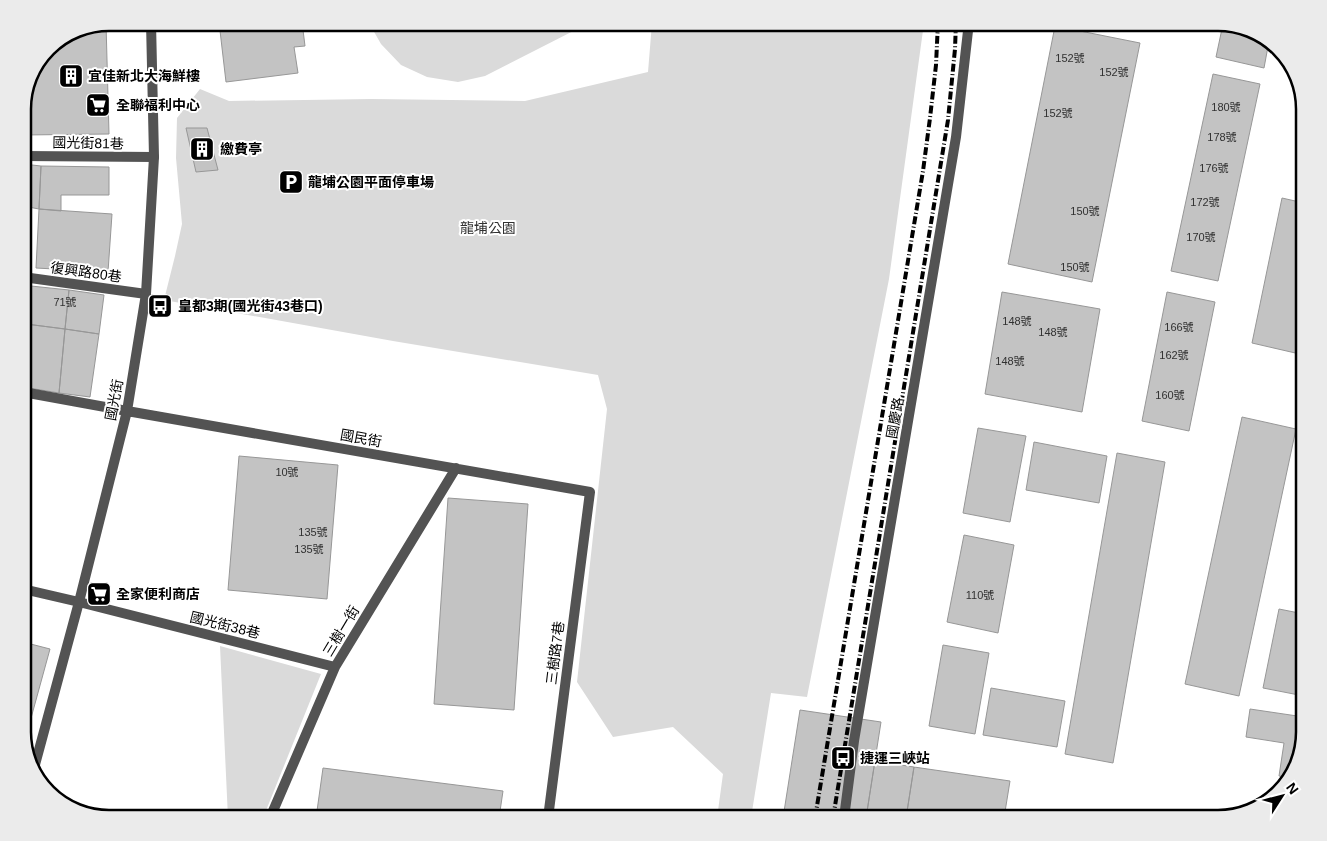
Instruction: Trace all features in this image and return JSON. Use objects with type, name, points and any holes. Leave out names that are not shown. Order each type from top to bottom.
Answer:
[{"type":"street","name":"國光街","points":[[36,760],[128,411],[146,294],[154,157],[151,31]]},
{"type":"street","name":"國慶路","points":[[845,810],[854,741],[956,137],[968,31]]},
{"type":"street","name":"國光街81巷","points":[[31,156],[154,157]]},
{"type":"street","name":"復興路80巷","points":[[31,278],[146,294]]},
{"type":"street","name":"國民街","points":[[31,393],[590,492]]},
{"type":"street","name":"三樹一街","points":[[273,810],[334,667],[456,468]]},
{"type":"street","name":"三樹路7巷","points":[[549,810],[590,492]]},
{"type":"street","name":"國光街38巷","points":[[31,591],[334,667]]},
{"type":"green space","points":[[374,31],[573,31],[485,76],[458,82],[427,77],[401,65],[381,44]]},
{"type":"green space","name":"龍埔公園","points":[[651,31],[923,31],[889,279],[807,697],[771,693],[752,810],[718,810],[723,774],[673,727],[613,737],[577,682],[607,409],[598,375],[164,300],[182,224],[176,158],[177,118],[200,89],[229,101],[372,99],[525,101],[648,72]]},
{"type":"green space","points":[[220,646],[321,674],[266,810],[228,810]]},
{"type":"building","name":"宜佳新北大海鮮樓","points":[[106,31],[109,134],[31,135],[31,104],[34,89],[39,75],[47,62],[70,42],[84,35]]},
{"type":"building","points":[[220,31],[303,31],[305,46],[294,47],[298,73],[226,82]]},
{"type":"building","points":[[1054,31],[1080,31],[1140,43],[1092,282],[1008,264]]},
{"type":"building","points":[[1221,31],[1243,35],[1261,44],[1267,50],[1264,68],[1216,57]]},
{"type":"building","points":[[1213,74],[1260,84],[1218,281],[1171,271]]},
{"type":"building","name":"繳費亭","points":[[186,128],[207,128],[218,170],[196,172]]},
{"type":"building","points":[[31,165],[41,166],[39,209],[31,208]]},
{"type":"building","points":[[41,166],[109,167],[109,195],[61,195],[61,211],[39,209]]},
{"type":"building","points":[[1282,198],[1296,201],[1296,353],[1252,343]]},
{"type":"building","points":[[39,209],[112,214],[108,272],[36,268]]},
{"type":"building","points":[[31,286],[69,290],[65,329],[31,325]]},
{"type":"building","points":[[69,290],[104,295],[99,334],[65,329]]},
{"type":"building","points":[[1002,292],[1100,309],[1082,412],[985,394]]},
{"type":"building","points":[[1167,292],[1215,302],[1189,431],[1142,421]]},
{"type":"building","points":[[31,325],[65,329],[59,393],[31,388]]},
{"type":"building","points":[[65,329],[99,334],[90,397],[59,393]]},
{"type":"building","points":[[1242,417],[1296,429],[1239,696],[1185,684]]},
{"type":"building","points":[[978,428],[1026,436],[1010,522],[963,513]]},
{"type":"building","points":[[1034,442],[1107,456],[1099,503],[1026,490]]},
{"type":"building","points":[[1117,453],[1165,462],[1113,763],[1065,754]]},
{"type":"building","points":[[239,456],[338,465],[327,599],[228,590]]},
{"type":"building","points":[[448,498],[528,504],[514,710],[434,704]]},
{"type":"building","points":[[964,535],[1014,545],[998,633],[947,622]]},
{"type":"building","points":[[1279,609],[1296,612],[1296,694],[1263,688]]},
{"type":"building","points":[[31,644],[50,649],[31,718]]},
{"type":"building","points":[[943,645],[989,653],[975,734],[929,726]]},
{"type":"building","points":[[991,688],[1065,701],[1057,747],[983,735]]},
{"type":"building","points":[[1250,709],[1296,716],[1296,732],[1292,757],[1285,771],[1280,771],[1284,743],[1246,737]]},
{"type":"building","points":[[800,710],[881,722],[867,810],[784,810]]},
{"type":"building","points":[[875,761],[914,767],[907,810],[867,810]]},
{"type":"building","points":[[914,767],[1010,781],[1005,810],[907,810]]},
{"type":"building","points":[[323,768],[503,791],[500,810],[317,810]]},
{"type":"railway","points":[[816,810],[923,171],[936,65],[938,31]]},
{"type":"railway","points":[[834,810],[948,120],[956,31]]},
{"type":"place","name":"宜佳新北大海鮮樓","points":[[71,76]]},
{"type":"place","name":"全聯福利中心","points":[[98,105]]},
{"type":"place","name":"繳費亭","points":[[202,149]]},
{"type":"place","name":"龍埔公園平面停車場","points":[[291,182]]},
{"type":"place","name":"皇都3期(國光街43巷口)","points":[[160,306]]},
{"type":"place","name":"全家便利商店","points":[[99,594]]},
{"type":"place","name":"捷運三峽站","points":[[843,758]]}]
